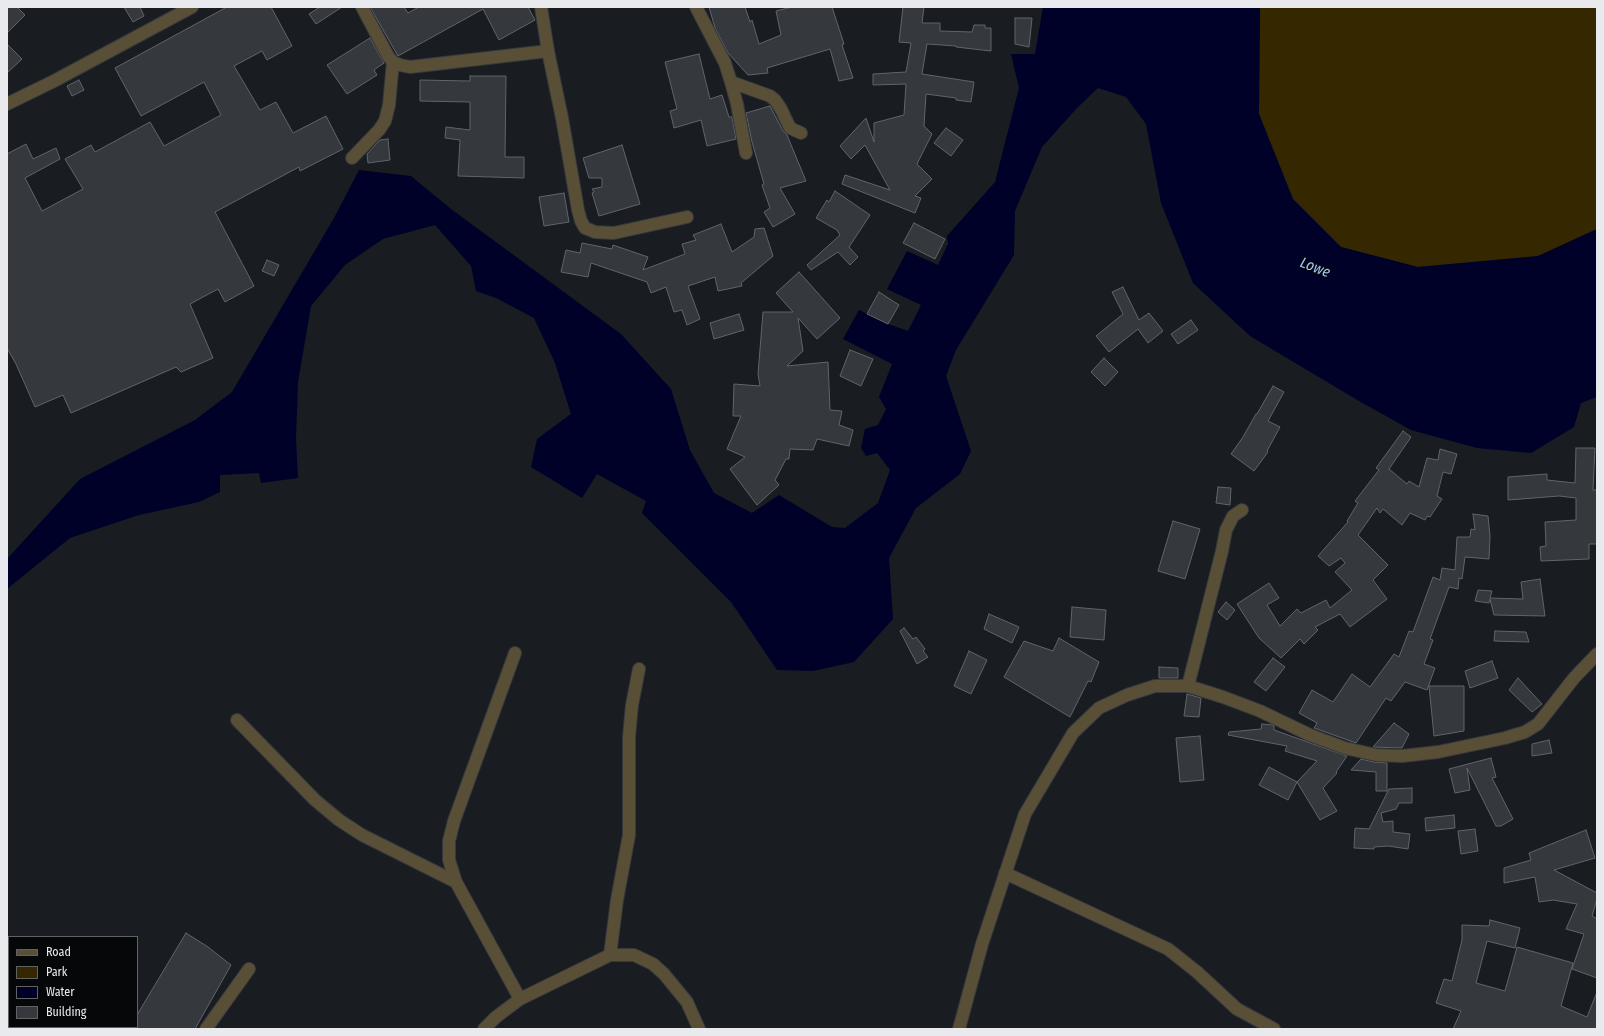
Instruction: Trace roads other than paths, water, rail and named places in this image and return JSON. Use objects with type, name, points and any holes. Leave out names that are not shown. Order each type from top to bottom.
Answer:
[{"type":"street","points":[[7,104],[192,7]]},
{"type":"street","points":[[362,7],[388,56],[393,62],[400,65],[410,67],[548,51]]},
{"type":"street","points":[[541,7],[578,210],[585,228],[595,232],[614,233],[687,217]]},
{"type":"street","points":[[696,7],[725,63],[737,104],[746,153]]},
{"type":"street","points":[[352,158],[385,122],[389,105],[393,62]]},
{"type":"street","points":[[731,82],[760,92],[775,100],[790,128],[801,133]]},
{"type":"street","points":[[1188,686],[1226,530],[1234,516],[1242,510]]},
{"type":"street","points":[[515,652],[454,821],[449,841],[449,860],[456,882],[520,999]]},
{"type":"street","points":[[960,1029],[982,944],[1025,814],[1072,734],[1099,708],[1127,695],[1155,686],[1188,686],[1231,699],[1310,735],[1345,748],[1376,756],[1402,756],[1438,752],[1506,738],[1526,732],[1538,724],[1574,678],[1597,654]]},
{"type":"street","points":[[610,955],[617,900],[629,835],[629,736],[632,705],[639,669]]},
{"type":"street","points":[[237,720],[315,800],[339,820],[362,835],[456,882]]},
{"type":"street","points":[[1005,874],[1168,949],[1198,972],[1237,1009],[1274,1029]]},
{"type":"street","points":[[484,1029],[496,1017],[520,999],[610,955],[634,956],[653,964],[664,974],[686,1002],[699,1029]]},
{"type":"street","points":[[206,1029],[249,969]]},
{"type":"water","name":"Lowe","points":[[1043,7],[1260,7],[1259,114],[1293,199],[1341,247],[1418,267],[1538,256],[1597,229],[1597,397],[1581,403],[1574,427],[1531,453],[1477,448],[1411,430],[1250,336],[1193,283],[1161,203],[1146,124],[1126,97],[1098,88],[1077,108],[1042,147],[1015,211],[1014,255],[956,350],[946,376],[971,451],[960,474],[916,508],[889,558],[893,619],[854,662],[813,671],[777,670],[731,602],[642,513],[646,501],[597,474],[582,498],[531,467],[537,439],[571,414],[555,363],[534,318],[496,298],[476,291],[471,266],[435,225],[383,239],[345,265],[311,306],[298,382],[296,439],[298,478],[261,483],[259,473],[220,475],[220,492],[199,502],[139,515],[70,538],[7,589],[7,559],[80,479],[195,420],[232,392],[334,218],[359,170],[411,176],[451,209],[621,334],[671,389],[690,450],[714,493],[752,513],[779,495],[832,527],[845,528],[878,503],[890,470],[877,453],[866,456],[861,448],[865,429],[878,425],[886,409],[879,397],[892,364],[843,339],[859,310],[888,324],[908,331],[921,305],[887,289],[907,251],[938,265],[948,244],[947,236],[995,182],[1019,88],[1011,54],[1035,54]]}]
